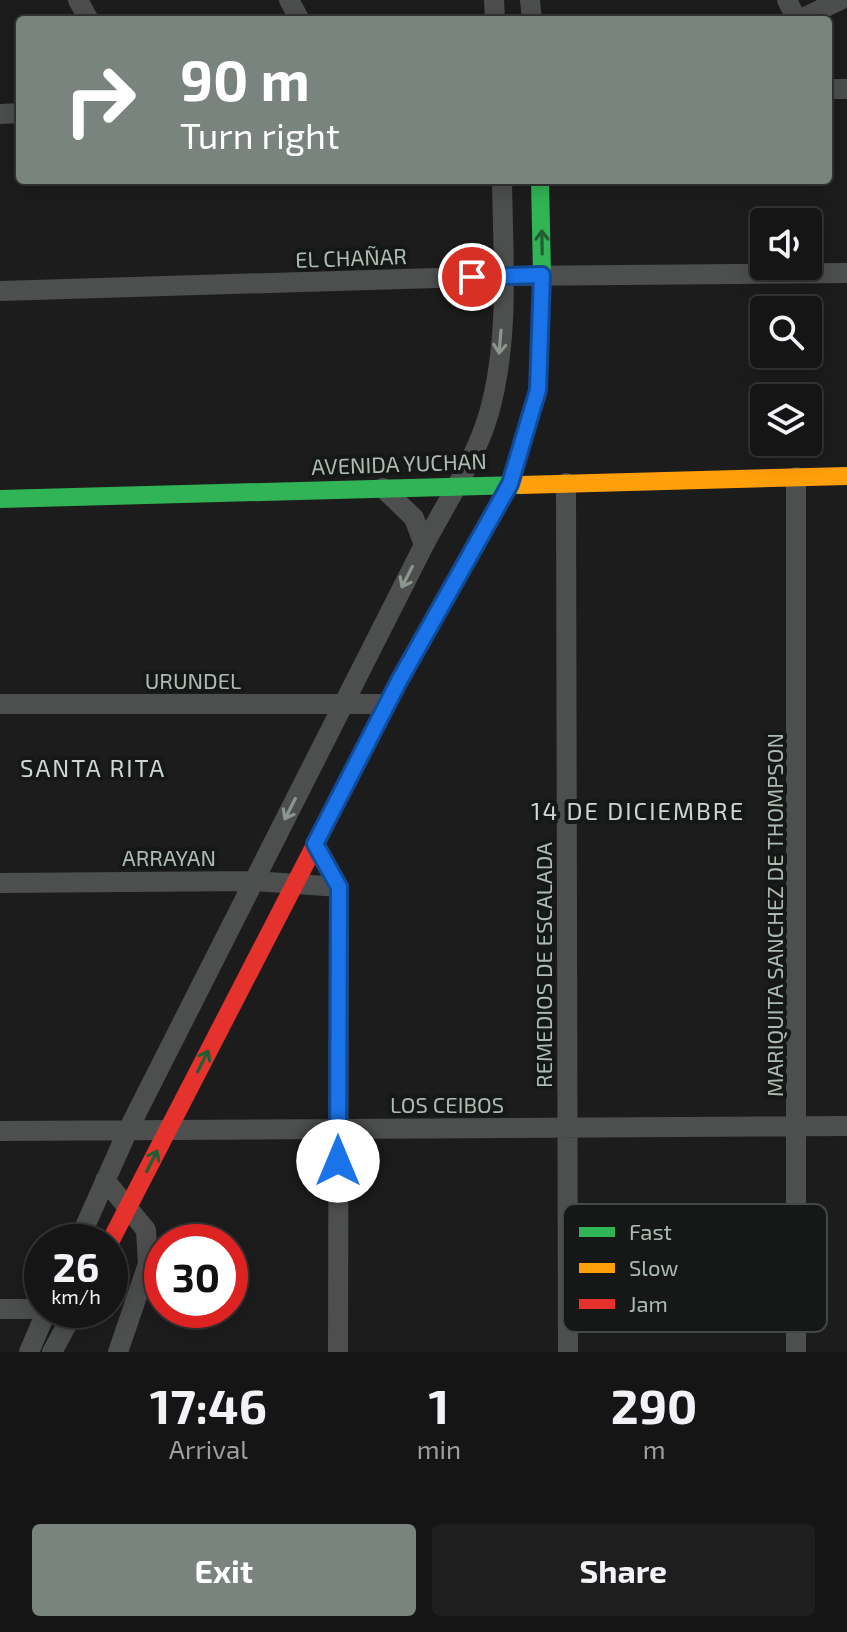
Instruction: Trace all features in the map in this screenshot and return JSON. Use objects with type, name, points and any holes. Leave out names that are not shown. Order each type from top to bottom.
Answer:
[{"type":"street","points":[[806,16],[840,0]]},
{"type":"street","points":[[86,1224],[128,1130],[424,545],[460,486],[489,412],[500,346],[502,184]]},
{"type":"street","points":[[120,1224],[387,704],[510,484],[538,390],[542,275],[540,184]]},
{"type":"street","name":"EL CHAÑAR","points":[[0,291],[542,275],[847,273]]},
{"type":"street","name":"AVENIDA YUCHAN","points":[[0,499],[847,476]]},
{"type":"street","name":"MARIQUITA SANCHEZ DE THOMPSON","points":[[796,477],[798,1204]]},
{"type":"street","name":"REMEDIOS DE ESCALADA","points":[[566,483],[568,1204]]},
{"type":"street","points":[[383,488],[414,518],[424,545]]},
{"type":"street","name":"URUNDEL","points":[[0,704],[387,704]]},
{"type":"street","points":[[315,844],[339,887],[338,1352]]},
{"type":"street","name":"ARRAYAN","points":[[0,883],[254,881],[339,887]]},
{"type":"street","name":"LOS CEIBOS","points":[[0,1131],[847,1126]]},
{"type":"street","points":[[105,1180],[146,1230],[148,1264],[118,1352]]},
{"type":"street","points":[[0,1309],[24,1310]]},
{"type":"street","points":[[29,1352],[38,1328]]},
{"type":"street","points":[[52,1352],[65,1328]]},
{"type":"street","name":"MARIQUITA SANCHEZ DE THOMPSON","points":[[796,1332],[796,1352]]},
{"type":"traffic: fast","points":[[332,812],[399,681],[510,484],[538,390],[542,275],[540,184]]},
{"type":"traffic: fast","points":[[0,499],[521,485]]},
{"type":"traffic: slow","points":[[521,485],[847,476]]},
{"type":"traffic: jam","points":[[119,1224],[332,812]]},
{"type":"district","name":"SANTA RITA","points":[[93,767]]},
{"type":"district","name":"14 DE DICIEMBRE","points":[[638,810]]},
{"type":"route","points":[[338,1161],[339,887],[315,844],[399,681],[510,484],[538,390],[542,275],[472,277]]}]
